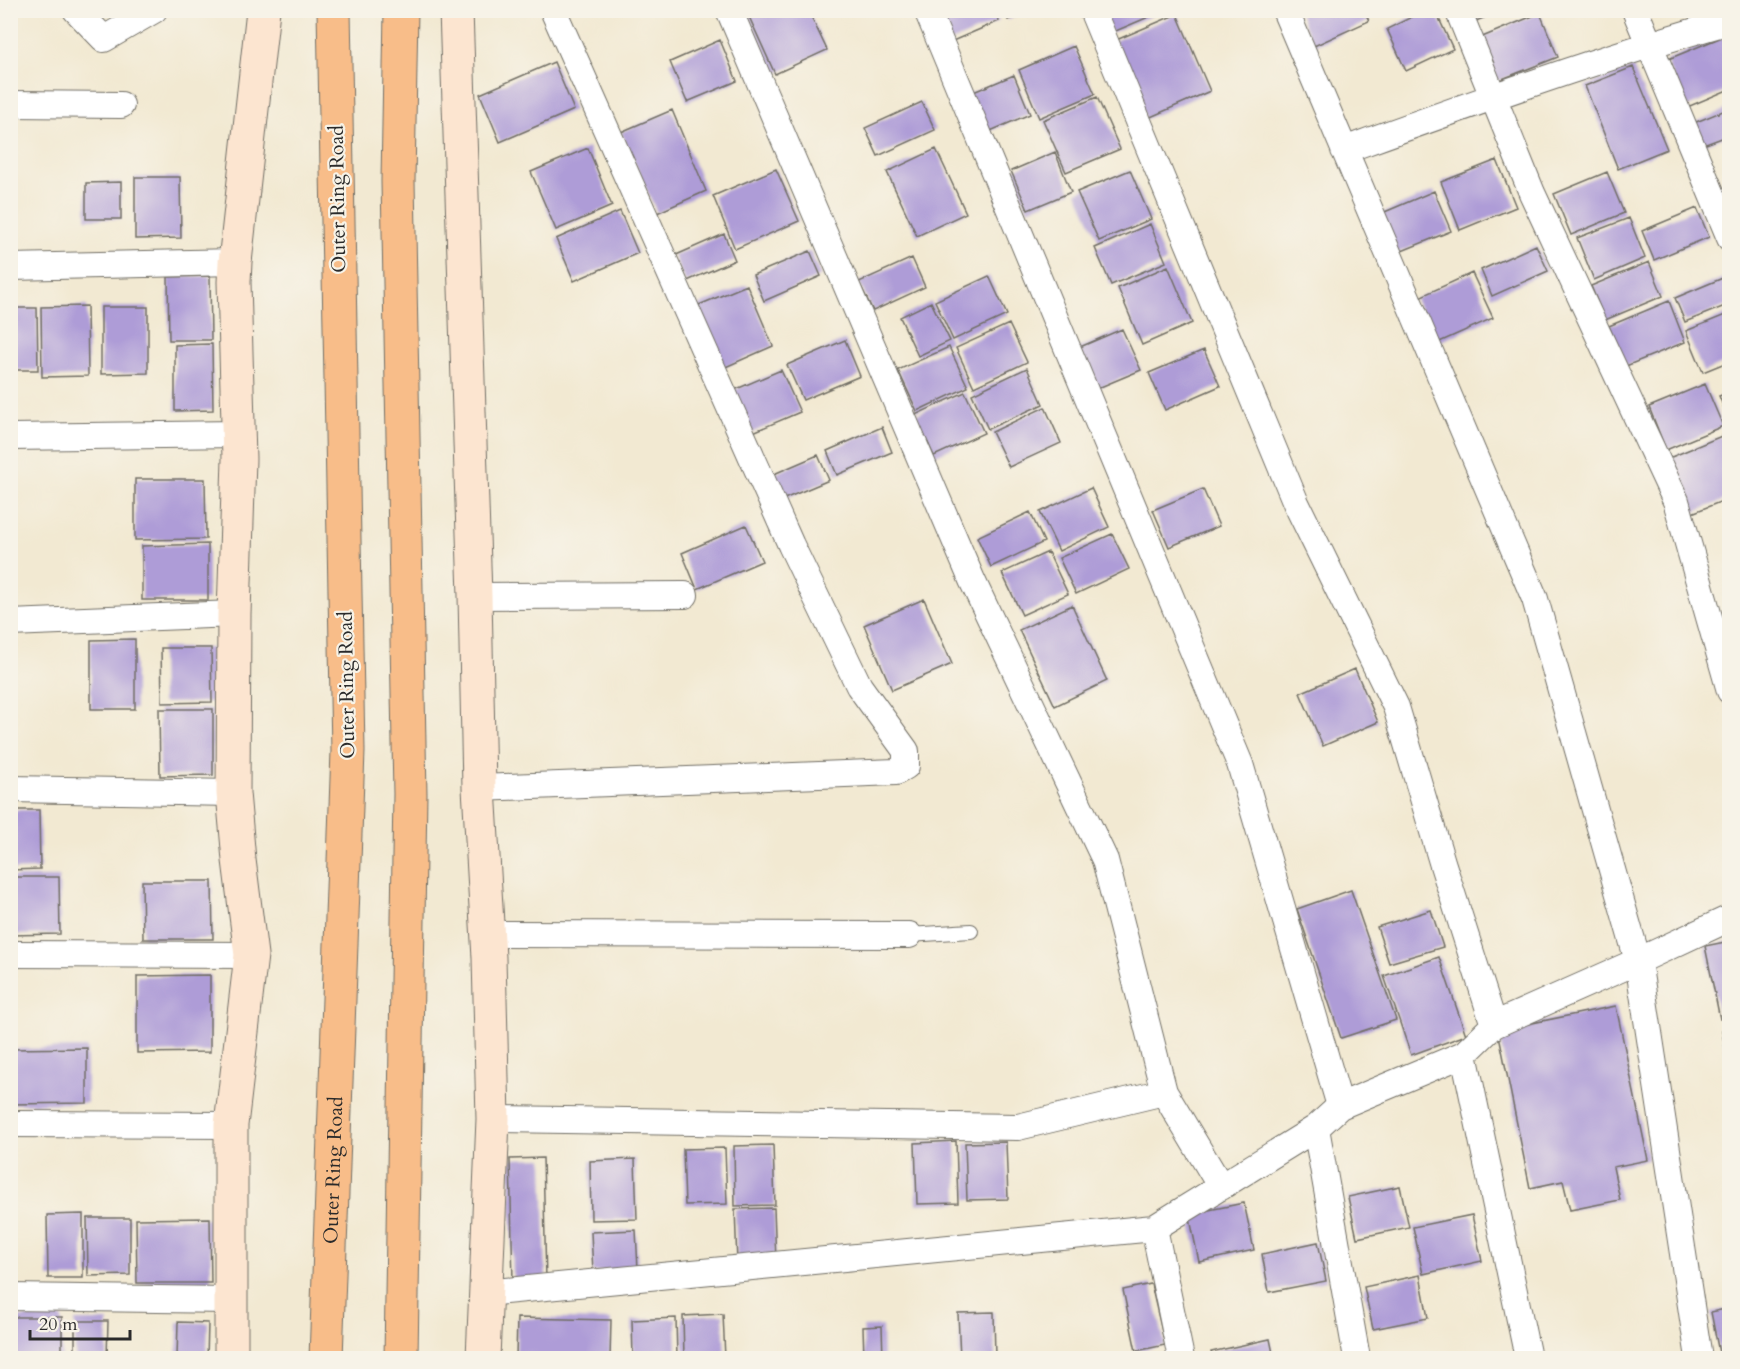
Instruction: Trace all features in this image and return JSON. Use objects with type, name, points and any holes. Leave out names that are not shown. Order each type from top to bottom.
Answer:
[{"type":"highway","name":"Outer Ring Road","points":[[326,1359],[348,751],[334,10]]},
{"type":"highway","points":[[401,10],[398,180],[410,794],[401,1359]]},
{"type":"street","points":[[76,10],[104,39],[154,10]]},
{"type":"street","points":[[231,1359],[231,1125],[251,955],[233,793],[238,434],[235,262],[263,10]]},
{"type":"street","points":[[456,10],[479,788],[488,934],[493,1119],[483,1359]]},
{"type":"street","points":[[479,788],[896,772],[906,766],[906,751],[859,686],[791,545],[553,10]]},
{"type":"street","points":[[729,10],[972,580],[1105,860],[1164,1092],[1221,1187]]},
{"type":"street","points":[[927,10],[1240,764],[1340,1106]]},
{"type":"street","points":[[1092,10],[1296,503],[1396,707],[1494,1025]]},
{"type":"street","points":[[1285,10],[1535,599],[1638,961],[1699,1359]]},
{"type":"street","points":[[1458,10],[1533,193],[1676,501],[1730,691]]},
{"type":"street","points":[[1635,10],[1730,238]]},
{"type":"street","points":[[1344,150],[1648,44],[1730,21]]},
{"type":"street","points":[[10,104],[121,105]]},
{"type":"street","points":[[10,267],[235,262]]},
{"type":"street","points":[[10,437],[238,434]]},
{"type":"street","points":[[475,596],[686,595]]},
{"type":"street","points":[[10,623],[234,614]]},
{"type":"street","points":[[10,789],[233,793]]},
{"type":"street","points":[[485,1293],[1154,1227],[1316,1128],[1340,1106],[1464,1054],[1494,1025],[1730,918]]},
{"type":"street","points":[[488,934],[909,935]]},
{"type":"street","points":[[10,954],[251,955]]},
{"type":"street","points":[[1464,1054],[1528,1359]]},
{"type":"street","points":[[493,1119],[1018,1127],[1164,1092]]},
{"type":"street","points":[[10,1124],[231,1125]]},
{"type":"street","points":[[1316,1128],[1357,1359]]},
{"type":"street","points":[[1154,1227],[1181,1359]]},
{"type":"street","points":[[10,1297],[230,1300]]},
{"type":"lane","points":[[909,935],[971,931]]},
{"type":"building","points":[[746,10],[808,10],[827,50],[775,74]]},
{"type":"building","points":[[934,10],[995,10],[999,21],[948,43]]},
{"type":"building","points":[[1004,10],[1029,10],[1008,20]]},
{"type":"building","points":[[1102,10],[1165,10],[1111,33]]},
{"type":"building","points":[[1298,10],[1364,10],[1369,21],[1314,46]]},
{"type":"building","points":[[1426,10],[1435,10],[1453,49],[1406,71],[1387,29]]},
{"type":"building","points":[[1472,10],[1501,10],[1501,11],[1476,21]]},
{"type":"building","points":[[1540,13],[1558,57],[1497,81],[1480,38]]},
{"type":"building","points":[[1177,14],[1210,91],[1146,119],[1114,41]]},
{"type":"building","points":[[1727,35],[1730,40],[1730,89],[1685,108],[1666,60]]},
{"type":"building","points":[[720,40],[737,81],[687,102],[670,62]]},
{"type":"building","points":[[1074,46],[1095,94],[1039,118],[1019,70]]},
{"type":"building","points":[[554,62],[574,110],[500,142],[480,94]]},
{"type":"building","points":[[1633,67],[1667,149],[1618,169],[1585,86]]},
{"type":"building","points":[[1014,75],[1030,114],[981,135],[964,96]]},
{"type":"building","points":[[1097,97],[1120,149],[1066,172],[1043,120]]},
{"type":"building","points":[[922,102],[935,130],[878,156],[865,128]]},
{"type":"building","points":[[1730,108],[1730,135],[1698,147],[1689,125]]},
{"type":"building","points":[[672,110],[706,191],[657,213],[621,132]]},
{"type":"building","points":[[588,148],[612,206],[556,230],[531,172]]},
{"type":"building","points":[[936,149],[966,213],[917,236],[887,172]]},
{"type":"building","points":[[1055,152],[1071,192],[1028,210],[1011,171]]},
{"type":"building","points":[[1497,160],[1516,207],[1460,230],[1441,182]]},
{"type":"building","points":[[776,169],[799,221],[735,249],[713,196]]},
{"type":"building","points":[[1130,170],[1151,219],[1099,241],[1077,192]]},
{"type":"building","points":[[1607,172],[1624,213],[1571,235],[1554,194]]},
{"type":"building","points":[[135,177],[180,177],[181,238],[135,239]]},
{"type":"building","points":[[121,182],[121,219],[86,219],[86,183]]},
{"type":"building","points":[[1434,191],[1451,231],[1397,253],[1380,214]]},
{"type":"building","points":[[1697,208],[1709,237],[1654,260],[1642,231]]},
{"type":"building","points":[[620,211],[638,253],[574,281],[556,239]]},
{"type":"building","points":[[1629,218],[1645,258],[1594,280],[1577,238]]},
{"type":"building","points":[[1150,224],[1166,262],[1111,285],[1095,248]]},
{"type":"building","points":[[724,234],[735,260],[685,282],[674,256]]},
{"type":"building","points":[[1536,245],[1548,271],[1492,296],[1481,270]]},
{"type":"building","points":[[810,251],[821,276],[764,301],[753,275]]},
{"type":"building","points":[[912,258],[925,287],[873,311],[859,282]]},
{"type":"building","points":[[1649,262],[1663,296],[1605,320],[1591,286]]},
{"type":"building","points":[[1168,266],[1192,323],[1142,345],[1118,288]]},
{"type":"building","points":[[1472,273],[1493,318],[1435,344],[1415,299]]},
{"type":"building","points":[[1730,275],[1730,304],[1685,322],[1675,298]]},
{"type":"building","points":[[210,276],[211,340],[169,340],[168,277]]},
{"type":"building","points":[[989,276],[1007,315],[953,340],[935,301]]},
{"type":"building","points":[[747,285],[773,346],[721,369],[694,307]]},
{"type":"building","points":[[1669,301],[1685,342],[1626,366],[1609,326]]},
{"type":"building","points":[[931,302],[950,341],[918,356],[900,317]]},
{"type":"building","points":[[87,306],[88,376],[42,377],[41,307]]},
{"type":"building","points":[[101,307],[148,307],[148,373],[101,374]]},
{"type":"building","points":[[10,308],[37,308],[38,370],[10,370]]},
{"type":"building","points":[[1730,313],[1730,361],[1703,372],[1686,331]]},
{"type":"building","points":[[1009,324],[1027,362],[974,387],[956,348]]},
{"type":"building","points":[[1122,329],[1141,370],[1091,391],[1073,350]]},
{"type":"building","points":[[845,340],[860,376],[803,400],[787,365]]},
{"type":"building","points":[[212,344],[213,410],[175,411],[175,345]]},
{"type":"building","points":[[949,347],[968,387],[917,411],[898,370]]},
{"type":"building","points":[[1204,350],[1220,386],[1165,410],[1149,373]]},
{"type":"building","points":[[1027,368],[1043,404],[988,429],[972,394]]},
{"type":"building","points":[[781,370],[800,412],[751,433],[732,391]]},
{"type":"building","points":[[1705,384],[1723,426],[1666,450],[1649,407]]},
{"type":"building","points":[[965,392],[984,433],[934,456],[915,415]]},
{"type":"building","points":[[1730,392],[1730,420],[1729,420],[1719,396]]},
{"type":"building","points":[[1045,407],[1061,443],[1009,467],[992,432]]},
{"type":"building","points":[[882,427],[892,452],[837,475],[827,451]]},
{"type":"building","points":[[1724,435],[1730,449],[1730,498],[1692,513],[1669,458]]},
{"type":"building","points":[[818,455],[829,480],[777,502],[767,477]]},
{"type":"building","points":[[135,479],[205,479],[206,539],[135,540]]},
{"type":"building","points":[[1091,488],[1109,527],[1059,551],[1040,512]]},
{"type":"building","points":[[1203,489],[1219,526],[1169,547],[1153,510]]},
{"type":"building","points":[[1030,512],[1044,542],[991,567],[977,537]]},
{"type":"building","points":[[746,525],[762,561],[697,589],[682,553]]},
{"type":"building","points":[[1112,534],[1129,569],[1076,594],[1059,558]]},
{"type":"building","points":[[10,541],[13,541],[13,575],[10,575]]},
{"type":"building","points":[[208,544],[208,600],[142,600],[142,546]]},
{"type":"building","points":[[1048,552],[1068,594],[1022,615],[1002,573]]},
{"type":"building","points":[[924,599],[952,664],[892,690],[864,625]]},
{"type":"building","points":[[1072,605],[1107,681],[1055,706],[1019,630]]},
{"type":"building","points":[[135,639],[135,709],[91,709],[91,640]]},
{"type":"building","points":[[161,648],[211,648],[212,702],[162,703]]},
{"type":"building","points":[[1355,669],[1378,722],[1323,746],[1300,693]]},
{"type":"building","points":[[159,709],[213,709],[213,775],[160,776]]},
{"type":"building","points":[[10,810],[39,810],[40,869],[10,870]]},
{"type":"building","points":[[10,877],[59,877],[60,934],[10,935]]},
{"type":"building","points":[[142,881],[212,881],[213,939],[143,939]]},
{"type":"building","points":[[1351,890],[1396,1020],[1341,1038],[1297,909]]},
{"type":"building","points":[[1431,910],[1443,947],[1389,963],[1377,927]]},
{"type":"building","points":[[1730,941],[1730,1017],[1720,1019],[1705,946]]},
{"type":"building","points":[[1439,957],[1466,1035],[1411,1055],[1384,976]]},
{"type":"building","points":[[210,975],[210,1052],[137,1053],[137,976]]},
{"type":"building","points":[[1616,1006],[1648,1160],[1613,1167],[1620,1200],[1570,1210],[1563,1181],[1530,1188],[1498,1030]]},
{"type":"building","points":[[1730,1029],[1730,1064],[1728,1064],[1722,1031]]},
{"type":"building","points":[[87,1048],[87,1103],[10,1104],[10,1049]]},
{"type":"building","points":[[956,1141],[958,1203],[917,1204],[915,1143]]},
{"type":"building","points":[[1006,1142],[1008,1199],[967,1200],[965,1143]]},
{"type":"building","points":[[773,1145],[775,1205],[735,1206],[734,1146]]},
{"type":"building","points":[[725,1148],[727,1204],[685,1205],[683,1149]]},
{"type":"building","points":[[543,1158],[546,1280],[513,1282],[510,1159]]},
{"type":"building","points":[[635,1159],[637,1219],[591,1220],[590,1161]]},
{"type":"building","points":[[1400,1186],[1409,1227],[1357,1238],[1348,1197]]},
{"type":"building","points":[[1244,1203],[1254,1250],[1199,1262],[1189,1214]]},
{"type":"building","points":[[774,1208],[776,1262],[737,1263],[735,1209]]},
{"type":"building","points":[[83,1214],[83,1278],[48,1278],[47,1215]]},
{"type":"building","points":[[1472,1215],[1482,1261],[1423,1274],[1413,1227]]},
{"type":"building","points":[[87,1218],[130,1218],[130,1275],[88,1276]]},
{"type":"building","points":[[210,1218],[211,1283],[137,1283],[136,1219]]},
{"type":"building","points":[[636,1230],[638,1270],[593,1272],[591,1232]]},
{"type":"building","points":[[1318,1242],[1326,1281],[1269,1292],[1262,1254]]},
{"type":"building","points":[[1420,1275],[1428,1318],[1373,1329],[1364,1287]]},
{"type":"building","points":[[1151,1284],[1165,1345],[1136,1351],[1123,1290]]},
{"type":"building","points":[[1730,1308],[1730,1358],[1720,1358],[1711,1312]]},
{"type":"building","points":[[994,1312],[995,1358],[960,1358],[958,1313]]},
{"type":"building","points":[[723,1314],[725,1358],[684,1358],[683,1316]]},
{"type":"building","points":[[10,1317],[62,1317],[62,1358],[10,1358]]},
{"type":"building","points":[[517,1318],[611,1320],[610,1358],[516,1358]]},
{"type":"building","points":[[676,1318],[677,1358],[633,1358],[632,1320]]},
{"type":"building","points":[[75,1321],[108,1321],[107,1358],[75,1358]]},
{"type":"building","points":[[178,1322],[208,1323],[207,1358],[177,1358]]},
{"type":"building","points":[[882,1326],[883,1358],[864,1358],[863,1327]]},
{"type":"building","points":[[1270,1339],[1274,1358],[1213,1358],[1211,1352]]}]
